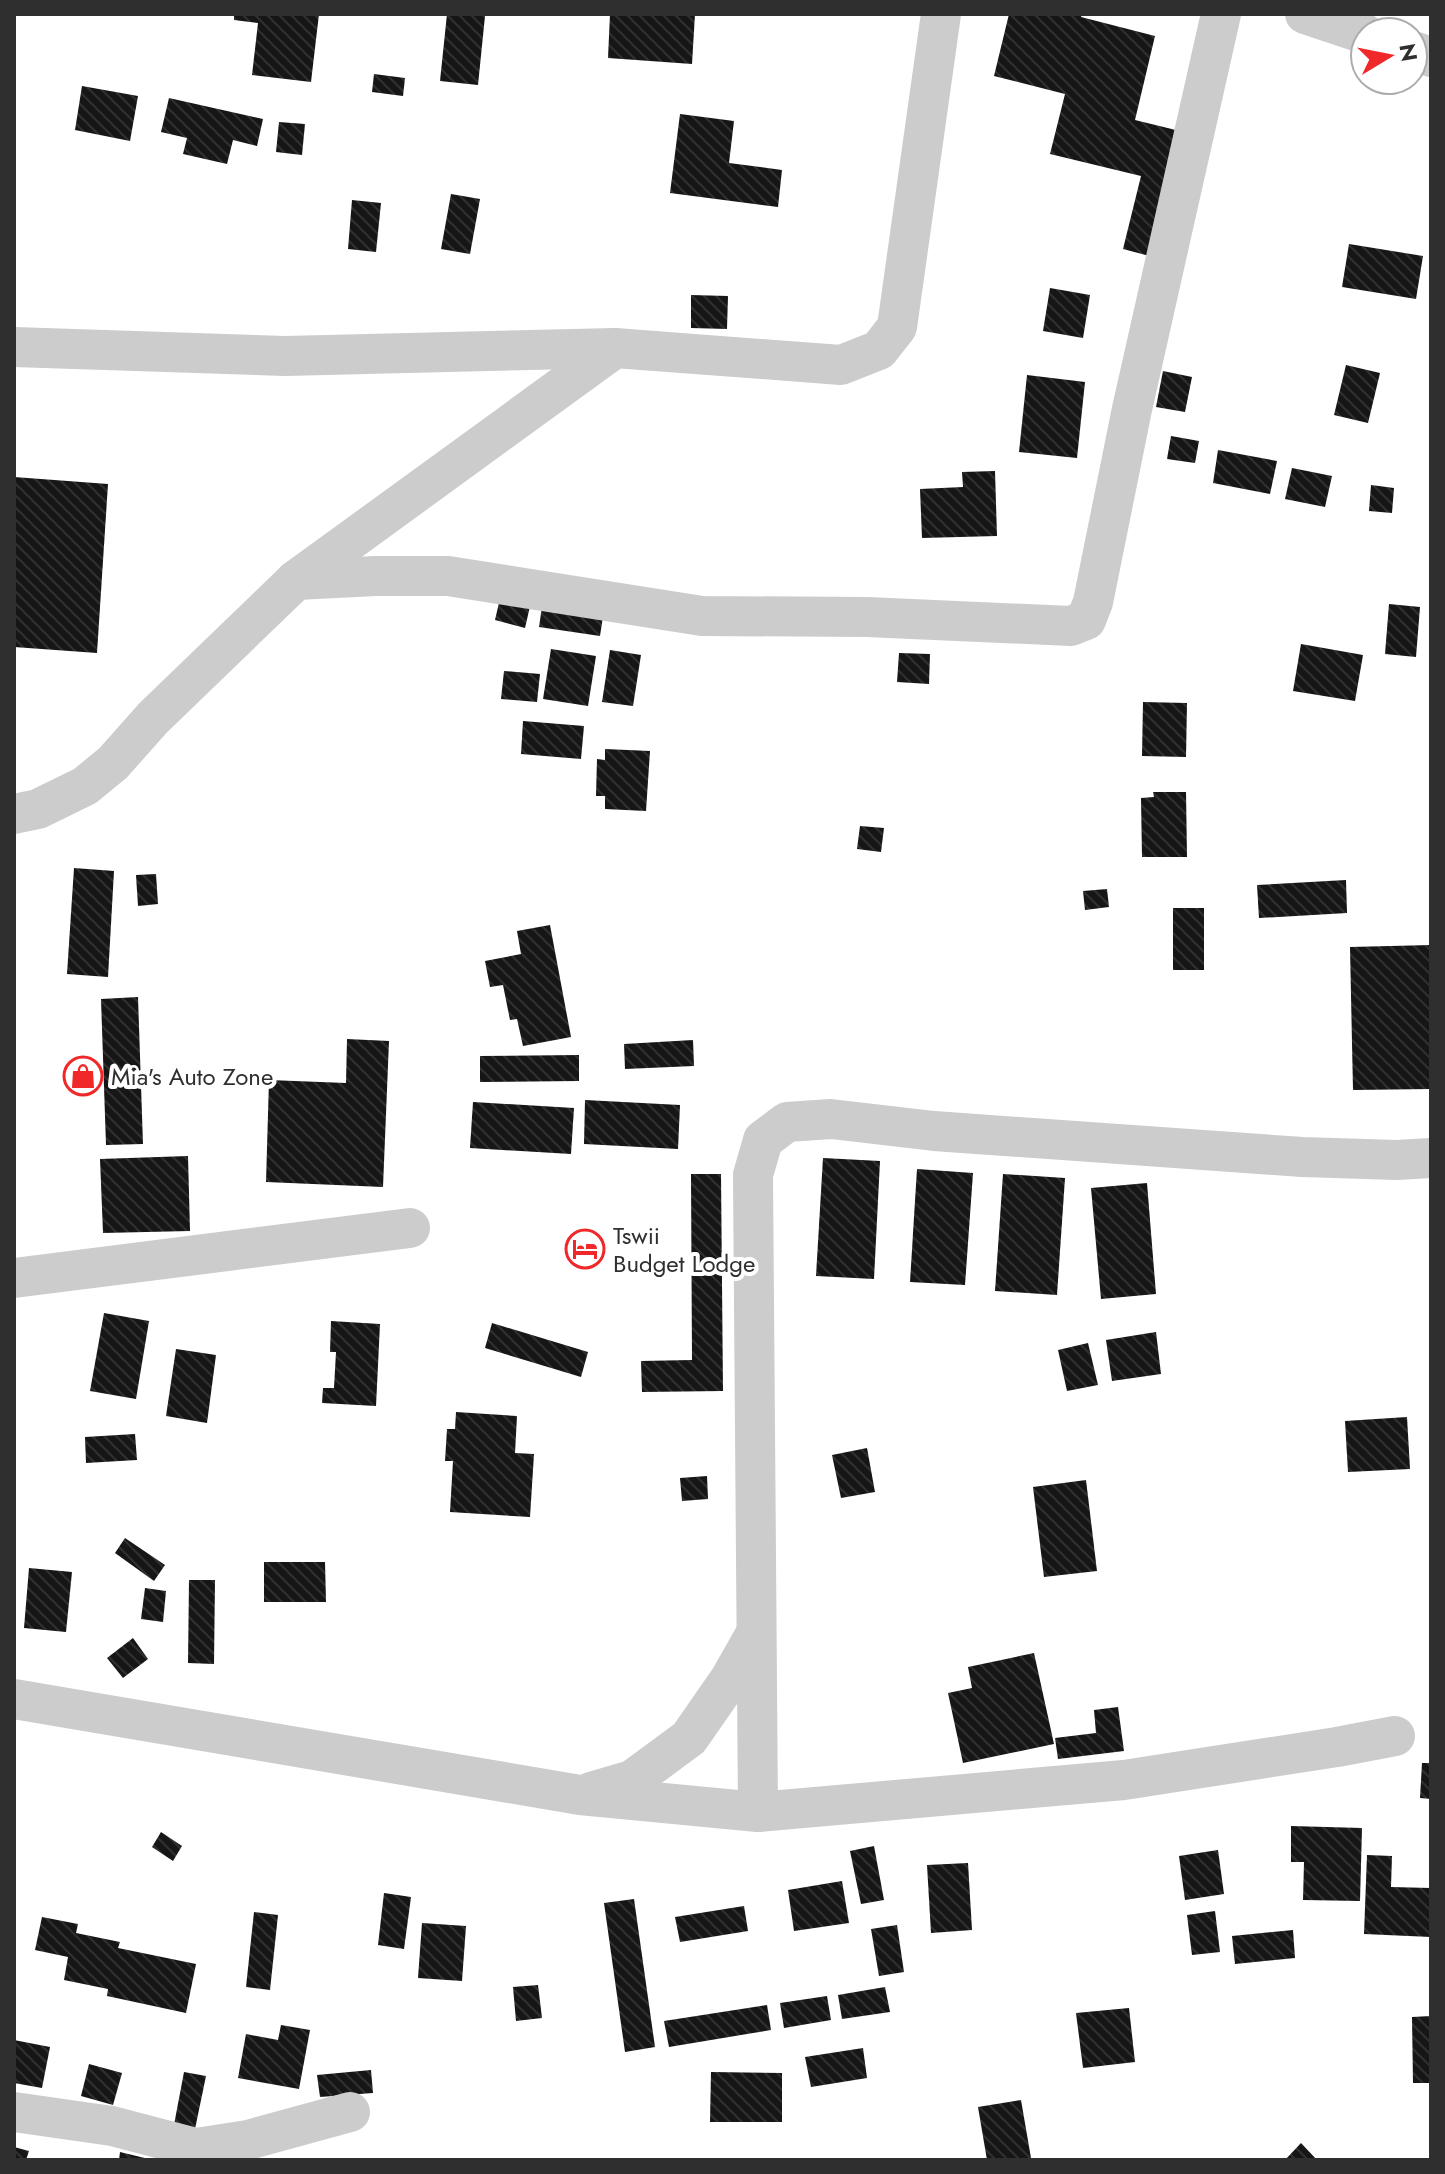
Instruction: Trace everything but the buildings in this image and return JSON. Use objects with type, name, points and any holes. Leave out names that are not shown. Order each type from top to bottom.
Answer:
[{"type":"street","points":[[14,347],[285,356],[615,348],[841,365],[879,350],[897,327],[941,14]]},
{"type":"street","points":[[296,580],[448,576],[702,616],[867,617],[1071,626],[1086,620],[1093,602],[1132,409],[1221,14]]},
{"type":"street","points":[[1305,14],[1349,29]]},
{"type":"street","points":[[14,814],[38,809],[85,786],[113,763],[153,718],[296,580],[615,348]]},
{"type":"street","points":[[758,1812],[753,1175],[763,1140],[787,1122],[831,1119],[934,1131],[1302,1157],[1431,1158]]},
{"type":"street","points":[[14,1278],[410,1228]]},
{"type":"street","points":[[580,1795],[632,1780],[689,1738],[730,1679],[757,1631]]},
{"type":"street","points":[[14,1699],[580,1795],[758,1812],[1124,1780],[1395,1736]]},
{"type":"street","points":[[14,2112],[112,2126],[196,2148],[248,2140],[350,2112]]},
{"type":"place","name":"Mia's Auto Zone","points":[[83,1076]]},
{"type":"place","name":"Tswii Budget Lodge","points":[[585,1249]]}]
